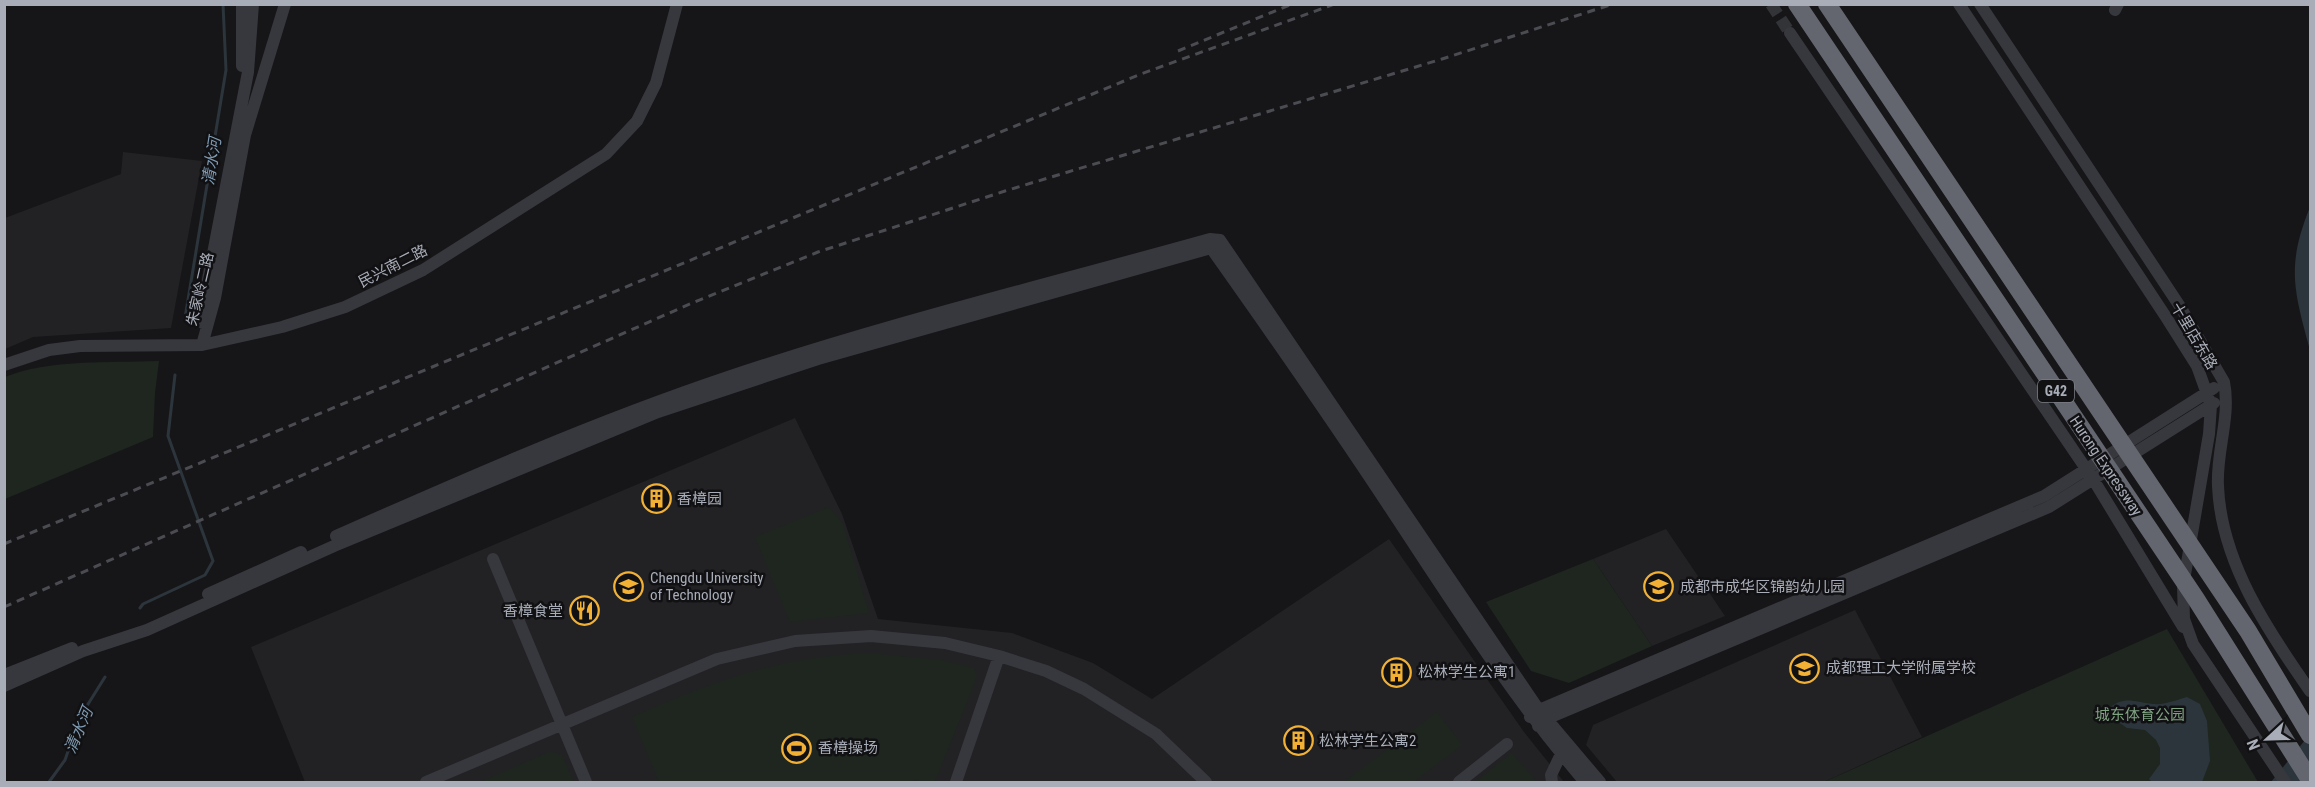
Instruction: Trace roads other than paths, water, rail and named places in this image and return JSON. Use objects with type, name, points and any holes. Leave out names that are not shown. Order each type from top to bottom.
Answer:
[{"type":"highway","name":"Hurong Expressway","points":[[1797,4],[2196,599],[2310,780]]},
{"type":"highway","name":"Hurong Expressway","points":[[1827,4],[2248,631],[2310,735]]},
{"type":"street","points":[[240,135],[242,4]]},
{"type":"street","points":[[240,135],[253,4]]},
{"type":"street","points":[[240,135],[285,4]]},
{"type":"street","name":"民兴南二路","points":[[4,365],[49,350],[80,346],[202,345],[282,327],[354,302],[423,270],[606,154],[638,121],[656,82],[677,4]]},
{"type":"street","name":"十里店东路","points":[[1959,4],[2166,317],[2197,366],[2208,392],[2211,405],[2209,434],[2183,586],[2184,619],[2193,644],[2285,783]]},
{"type":"street","name":"十里店东路","points":[[1980,4],[2181,308],[2212,357],[2224,382],[2227,395],[2218,485],[2222,521],[2231,555],[2248,590],[2310,692]]},
{"type":"street","points":[[1790,33],[2090,474],[2193,644]]},
{"type":"street","name":"朱家岭二路","points":[[202,345],[205,296],[240,135]]},
{"type":"street","points":[[4,675],[37,660],[145,623],[410,504],[578,432],[660,401],[809,351],[1214,242]]},
{"type":"street","points":[[4,686],[83,651],[147,630],[344,542],[580,442],[658,412],[818,358],[1214,242]]},
{"type":"street","points":[[1214,242],[1327,412],[1561,754],[1585,783]]},
{"type":"street","points":[[1538,718],[2049,507],[2090,474],[2224,382]]},
{"type":"street","points":[[2090,474],[2227,395]]},
{"type":"street","points":[[493,559],[586,783]]},
{"type":"street","points":[[426,783],[562,723],[717,659],[795,641],[872,636],[912,638],[999,656],[1046,671],[1084,689],[1156,734],[1206,783]]},
{"type":"street","points":[[956,783],[999,656]]},
{"type":"street","points":[[1538,718],[1600,783]]},
{"type":"street","points":[[1459,783],[1507,744]]},
{"type":"street","points":[[1552,783],[1551,775],[1561,754]]},
{"type":"waterway","name":"清水河","points":[[185,318],[226,70],[223,4]]},
{"type":"waterway","name":"清水河","points":[[140,608],[143,604],[205,575],[213,561],[168,436],[175,375]]},
{"type":"waterway","name":"清水河","points":[[49,782],[65,760],[80,717],[105,677]]},
{"type":"tunnel","points":[[1771,4],[1790,33]]},
{"type":"railway","points":[[1178,51],[1292,4]]},
{"type":"railway","points":[[4,544],[1141,74],[1335,4]]},
{"type":"railway","points":[[4,607],[692,303],[818,252],[1005,191],[1442,59],[1613,4]]},
{"type":"place","name":"香樟园","points":[[656,499]]},
{"type":"place","name":"Chengdu University of Technology","points":[[629,587]]},
{"type":"place","name":"成都市成华区锦韵幼儿园","points":[[1659,587]]},
{"type":"place","name":"香樟食堂","points":[[584,611]]},
{"type":"place","name":"成都理工大学附属学校","points":[[1805,668]]},
{"type":"place","name":"松林学生公寓1","points":[[1397,672]]},
{"type":"place","name":"松林学生公寓2","points":[[1298,741]]},
{"type":"place","name":"香樟操场","points":[[797,748]]},
{"type":"park label","name":"城东体育公园","points":[[2140,715]]}]
